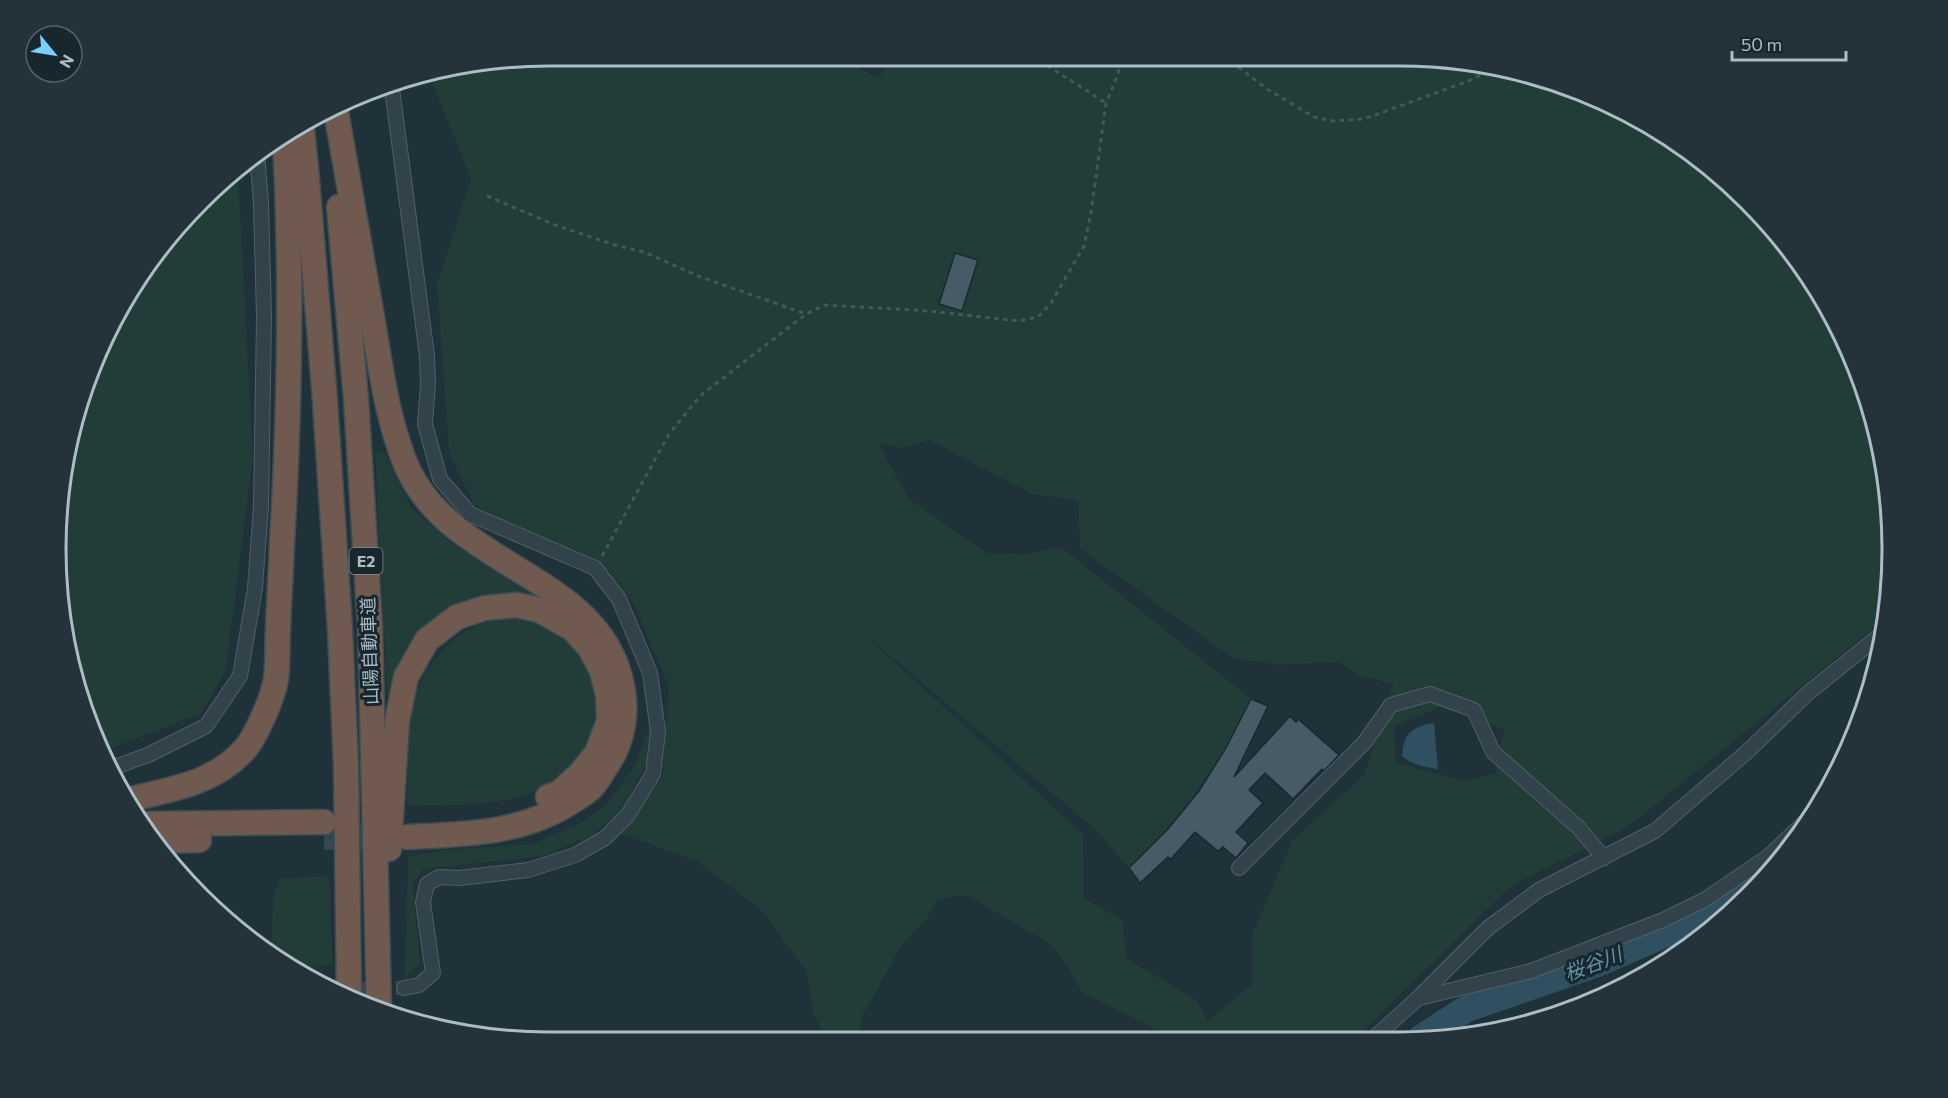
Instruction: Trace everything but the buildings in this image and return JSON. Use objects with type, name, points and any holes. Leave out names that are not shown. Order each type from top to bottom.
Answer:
[{"type":"highway","points":[[337,115],[388,408],[407,465],[423,494],[450,525],[565,599],[592,624],[608,646],[622,679],[625,712],[615,754],[590,789],[564,807],[539,820],[488,832],[406,830],[479,819],[527,807],[559,793],[580,774],[597,753],[609,721],[608,695],[602,671],[590,648],[573,629],[539,610],[517,605],[485,608],[457,616],[427,640],[406,677],[397,721],[391,833],[378,942]]},
{"type":"highway","name":"山陽自動車道","points":[[329,119],[336,175],[356,399],[370,626],[379,1000]]},
{"type":"highway","name":"山陽自動車道","points":[[302,134],[323,378],[340,630],[346,766],[349,988]]},
{"type":"highway","points":[[136,798],[195,783],[222,770],[246,748],[264,716],[276,680],[286,474],[289,336],[289,215],[285,144]]},
{"type":"highway","points":[[152,824],[324,830],[164,841]]},
{"type":"street","points":[[393,93],[427,356],[428,384],[425,424],[440,479],[470,514],[595,568],[619,599],[650,673],[658,732],[653,774],[627,816],[605,838],[574,855],[528,870],[459,878],[439,877],[427,884],[423,902],[433,973],[419,985],[404,988]]},
{"type":"street","points":[[118,766],[148,755],[206,726],[240,676],[255,588],[261,506],[264,316],[258,164]]},
{"type":"street","points":[[1381,1032],[1488,928],[1539,890],[1655,831],[1748,751],[1808,693],[1873,641]]},
{"type":"street","points":[[1239,868],[1364,743],[1391,705],[1430,694],[1474,710],[1493,753],[1579,828],[1604,858]]},
{"type":"street","points":[[1417,999],[1531,971],[1663,920],[1704,900],[1769,856],[1779,846]]},
{"type":"path","points":[[1048,66],[1106,103]]},
{"type":"path","points":[[595,568],[669,434],[700,396],[806,314],[825,305],[929,311],[1018,321],[1038,316],[1051,303],[1084,246],[1091,213],[1106,103],[1120,66]]},
{"type":"path","points":[[1237,66],[1276,95],[1314,117],[1333,121],[1364,119],[1485,74]]},
{"type":"path","points":[[487,196],[558,226],[644,252],[698,276],[806,314]]},
{"type":"green space","points":[[854,66],[879,79],[885,66],[1399,66],[1462,70],[1524,82],[1613,116],[1667,147],[1741,207],[1801,281],[1832,335],[1845,364],[1866,424],[1873,455],[1881,517],[1882,549],[1876,626],[1629,826],[1512,885],[1362,1032],[1162,1032],[1082,993],[1067,965],[1050,944],[971,897],[960,895],[938,900],[926,920],[901,946],[862,1017],[860,1032],[823,1032],[814,1016],[807,972],[762,911],[697,861],[621,834],[662,778],[669,687],[633,602],[609,571],[475,506],[449,453],[437,284],[471,179],[431,80],[486,70],[517,67]],"holes":[[[929,440],[1032,494],[1078,500],[1080,549],[1233,658],[1279,665],[1339,662],[1357,675],[1393,684],[1365,774],[1292,841],[1252,935],[1252,984],[1208,1021],[1195,999],[1127,959],[1122,920],[1084,898],[1083,834],[854,625],[1098,832],[1129,868],[1167,829],[1198,789],[1226,746],[1251,699],[1061,547],[1026,554],[987,553],[909,499],[878,443],[902,448]],[[1442,706],[1504,729],[1495,773],[1465,781],[1395,763],[1394,726]]]},
{"type":"green space","points":[[239,180],[253,456],[226,669],[202,713],[110,749],[82,674],[75,643],[67,581],[67,517],[75,455],[82,424],[116,335],[147,281],[166,255],[207,207]]},
{"type":"green space","points":[[384,451],[411,507],[454,545],[559,604],[445,613],[388,713],[375,453]]},
{"type":"green space","points":[[506,618],[538,624],[563,638],[582,658],[594,682],[598,709],[593,736],[578,761],[554,782],[520,797],[464,805],[407,806],[411,718],[420,684],[427,669],[461,634],[477,625]]},
{"type":"green space","points":[[650,725],[646,766],[618,814],[592,835],[543,856],[423,869],[413,884],[420,964],[405,977],[408,857],[442,850],[534,844],[587,819],[608,803],[635,764]]},
{"type":"green space","points":[[329,876],[333,965],[309,968],[271,944],[273,897],[280,879]]},
{"type":"water","points":[[1434,723],[1438,769],[1410,762],[1402,756],[1404,742],[1410,732]]},
{"type":"waterway","name":"桜谷川","points":[[1432,1031],[1466,1009],[1599,963],[1709,915],[1728,903]]},
{"type":"tunnel","points":[[324,838],[396,837]]},
{"type":"tunnel","points":[[350,989],[404,988]]}]
